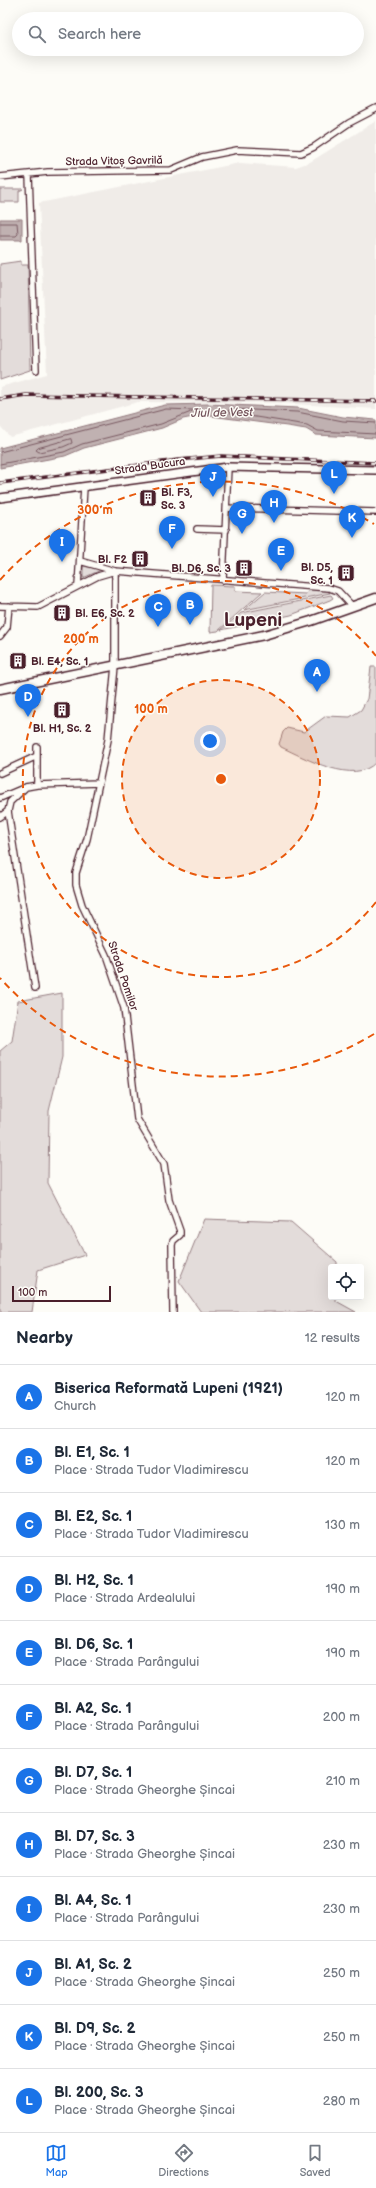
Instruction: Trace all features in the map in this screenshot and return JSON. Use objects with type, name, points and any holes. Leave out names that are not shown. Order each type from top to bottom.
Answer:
[{"type":"main road","name":"Strada Bucura","points":[[0,498],[172,473],[228,467],[376,470]]},
{"type":"main road","points":[[0,689],[264,635],[376,598]]},
{"type":"street","name":"Strada Vitoș Gavrilă","points":[[0,176],[54,172],[171,170],[202,157],[230,151],[301,153],[314,147],[349,123],[376,109]]},
{"type":"street","points":[[29,174],[36,370]]},
{"type":"street","points":[[223,580],[228,467]]},
{"type":"street","points":[[78,586],[84,487]]},
{"type":"street","points":[[227,508],[376,512]]},
{"type":"street","points":[[197,529],[226,530]]},
{"type":"street","points":[[80,561],[115,571]]},
{"type":"street","points":[[0,606],[38,607],[106,572],[115,571],[329,588],[338,591],[352,606]]},
{"type":"street","name":"Strada Pomilor","points":[[115,571],[115,666],[108,740],[87,839],[76,873],[76,885],[82,905],[106,955],[124,1008],[136,1113],[143,1130],[164,1164],[169,1200],[180,1231],[180,1235],[173,1241],[172,1244],[173,1312]]},
{"type":"street","points":[[0,636],[7,627],[9,606]]},
{"type":"street","points":[[37,747],[37,785]]},
{"type":"street","points":[[0,773],[37,756]]},
{"type":"street","points":[[0,798],[26,787],[37,785],[99,783]]},
{"type":"street","points":[[26,787],[12,799],[8,811],[35,988]]},
{"type":"street","points":[[0,817],[8,811]]},
{"type":"shaded area","points":[[376,121],[376,409],[278,403],[138,402],[10,437],[0,426],[0,387],[47,374],[39,203],[240,163],[296,167],[310,162]]},
{"type":"shaded area","points":[[0,189],[23,189],[19,191],[19,202],[0,202]]},
{"type":"shaded area","points":[[21,261],[21,265],[28,265],[30,370],[0,380],[0,264]]},
{"type":"shaded area","points":[[83,566],[100,569],[101,570],[83,578]]},
{"type":"shaded area","points":[[211,585],[235,586],[235,591],[262,592],[218,631],[210,632]]},
{"type":"shaded area","points":[[310,589],[326,590],[330,593],[244,610],[265,592],[306,594]]},
{"type":"shaded area","points":[[331,595],[333,598],[330,600],[291,615],[221,630],[241,613]]},
{"type":"shaded area","points":[[371,667],[376,667],[376,762],[367,769],[343,771],[316,763],[281,747],[279,744],[283,732],[287,728],[304,732],[326,716],[350,717],[361,710],[367,699]]},
{"type":"shaded area","points":[[62,993],[62,1057],[49,1111],[48,1183],[85,1255],[38,1270],[32,1312],[0,1312],[0,1051],[12,1041],[18,1001]]},
{"type":"shaded area","points":[[204,1219],[291,1222],[337,1262],[337,1264],[328,1264],[328,1300],[336,1300],[356,1312],[201,1312],[179,1281]]},
{"type":"water","points":[[0,219],[22,219],[22,240],[0,240]]},
{"type":"water","name":"Jiul de Vest","points":[[208,404],[298,408],[343,417],[376,420],[376,438],[316,435],[306,429],[203,415],[183,419],[162,428],[84,448],[65,456],[0,468],[0,448],[165,405]]},
{"type":"railway","points":[[0,399],[26,395],[376,401]]},
{"type":"railway","points":[[0,483],[178,460],[221,456],[376,463]]},
{"type":"place","name":"Bl. 200, Sc. 3","points":[[334,494]]},
{"type":"place","name":"Bl. A1, Sc. 2","points":[[213,497]]},
{"type":"place","name":"Bl. F3, Sc. 3","points":[[148,498]]},
{"type":"place","name":"Bl. D7, Sc. 3","points":[[274,523]]},
{"type":"place","name":"Bl. D7, Sc. 1","points":[[242,534]]},
{"type":"place","name":"Bl. D9, Sc. 2","points":[[352,538]]},
{"type":"place","name":"Bl. A2, Sc. 1","points":[[172,549]]},
{"type":"place","name":"Bl. F2","points":[[140,559]]},
{"type":"place","name":"Bl. A4, Sc. 1","points":[[62,562]]},
{"type":"place","name":"Bl. D6, Sc. 3","points":[[244,568]]},
{"type":"place","name":"Bl. D6, Sc. 1","points":[[281,571]]},
{"type":"place","name":"Bl. D5, Sc. 1","points":[[346,573]]},
{"type":"place","name":"Bl. E6, Sc. 2","points":[[62,613]]},
{"type":"place","name":"Bl. E1, Sc. 1","points":[[190,625]]},
{"type":"place","name":"Bl. E2, Sc. 1","points":[[158,627]]},
{"type":"place","name":"Bl. E4, Sc. 1","points":[[18,661]]},
{"type":"place","name":"Biserica Reformată Lupeni (1921)","points":[[317,692]]},
{"type":"place","name":"Bl. H1, Sc. 2","points":[[62,710]]},
{"type":"place","name":"Bl. H2, Sc. 1","points":[[28,717]]},
{"type":"district","name":"Lupeni","points":[[253,620]]}]
